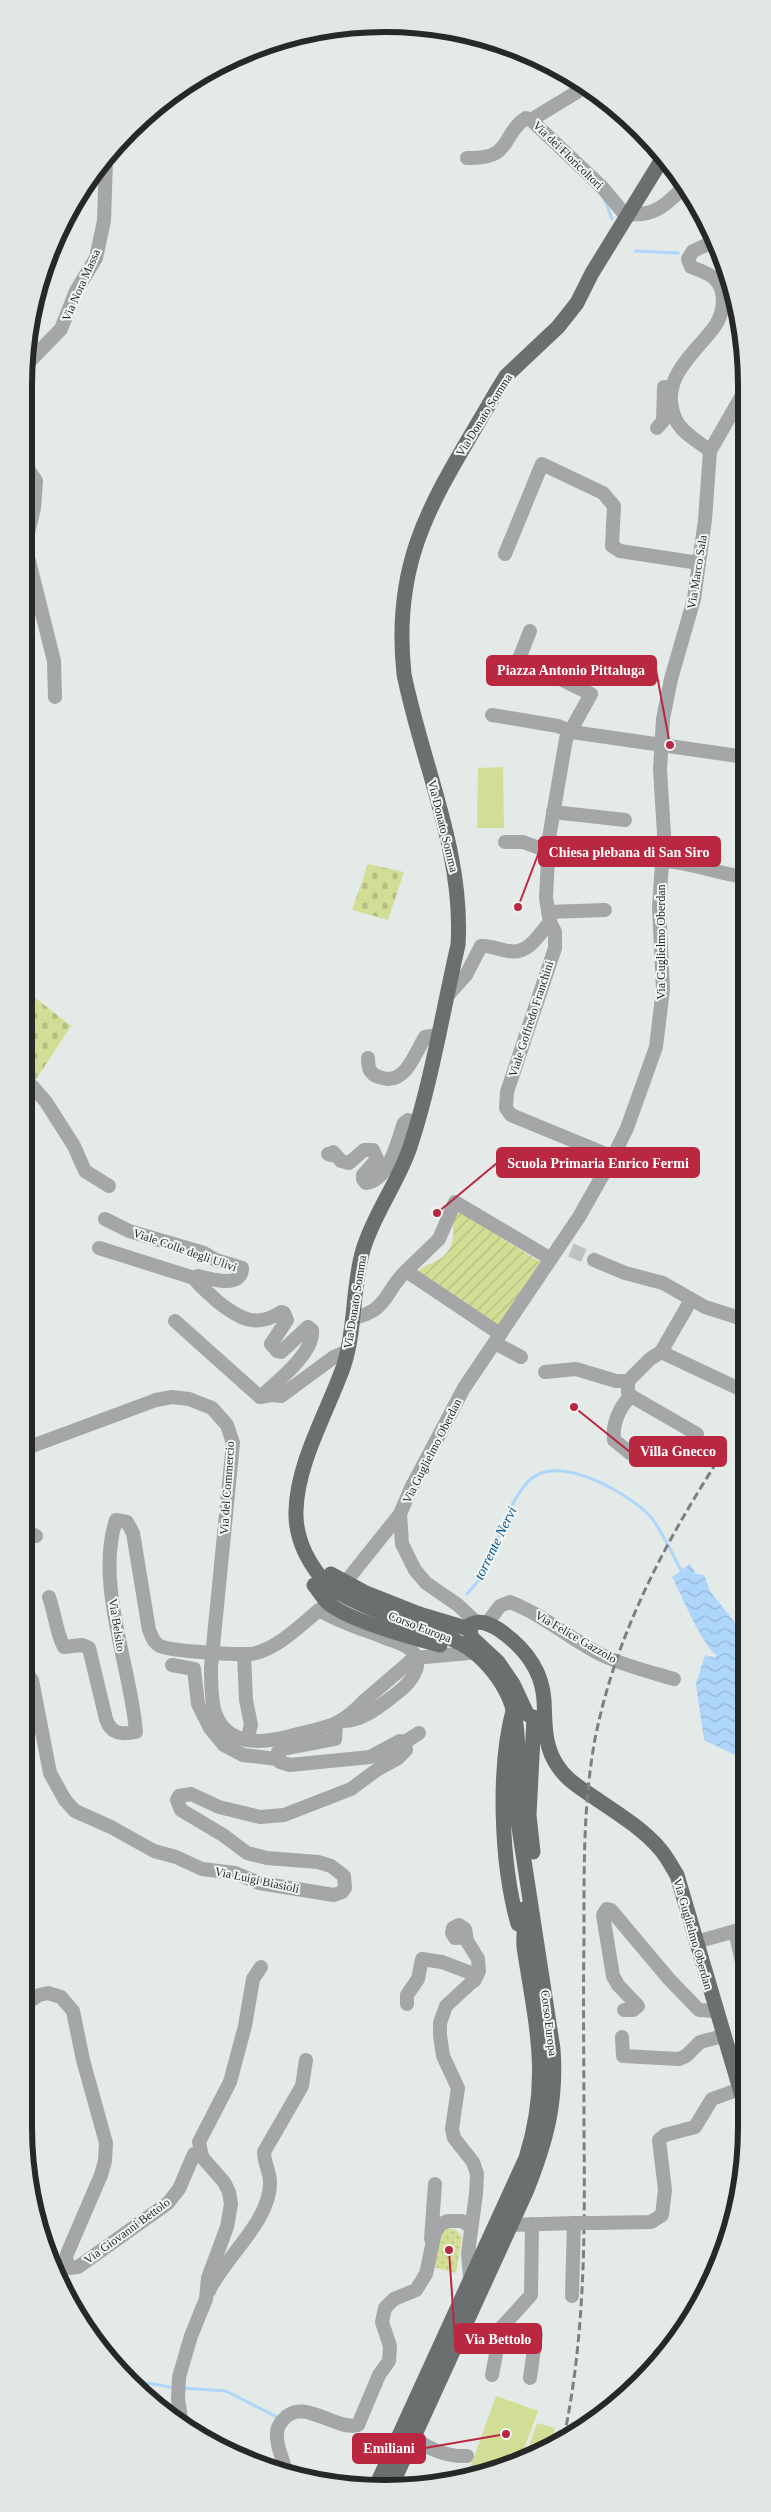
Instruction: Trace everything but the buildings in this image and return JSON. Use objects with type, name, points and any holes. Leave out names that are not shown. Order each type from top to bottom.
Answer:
[{"type":"main road","name":"Via Donato Somma","points":[[491,1654],[469,1653],[413,1638],[340,1610],[327,1602],[314,1585],[306,1568],[296,1512],[300,1481],[348,1350],[358,1266],[370,1228],[408,1153],[438,1035],[458,945],[459,897],[452,862],[404,674],[401,647],[406,578],[424,520],[495,394],[506,376],[558,327],[577,303],[592,273],[659,163]]},
{"type":"main road","name":"Corso Europa","points":[[303,1549],[322,1580],[331,1581],[360,1605],[450,1638],[481,1658],[493,1672],[509,1699],[516,1723],[517,1864],[524,1914],[524,1945],[540,2053],[539,2107],[526,2158],[480,2290],[394,2480]]},
{"type":"main road","points":[[331,1581],[419,1614],[471,1624],[473,1640],[491,1654],[506,1673],[524,1710],[539,1717],[529,1815],[546,1963],[546,1990]]},
{"type":"main road","name":"Via Guglielmo Oberdan","points":[[471,1624],[515,1643],[532,1662],[542,1687],[539,1717],[552,1755],[570,1782],[660,1848],[677,1875],[715,2011],[738,2083]]},
{"type":"main road","points":[[518,1695],[508,1727],[504,1824],[511,1892],[524,1945]]},
{"type":"main road","name":"Corso Europa","points":[[379,2480],[470,2277],[504,2222],[545,2143],[552,2108],[554,2068],[546,1990],[517,1815]]},
{"type":"street","name":"Via dei Floricoltori","points":[[579,90],[531,120],[602,187],[627,215]]},
{"type":"street","points":[[467,158],[485,157],[504,149],[518,123],[526,118],[531,120]]},
{"type":"street","name":"Via Nora Massa","points":[[34,357],[62,328],[76,292],[96,258],[104,221],[106,170]]},
{"type":"street","points":[[627,215],[651,214],[680,191]]},
{"type":"street","points":[[709,244],[693,251],[688,259],[691,267],[724,286]]},
{"type":"street","points":[[725,292],[723,306],[716,325],[684,362],[673,381],[672,401],[676,420],[688,433],[710,451],[738,402]]},
{"type":"street","points":[[657,428],[663,421],[662,396],[668,372],[676,360],[684,362]]},
{"type":"street","name":"Via Marco Sala","points":[[657,743],[674,670],[694,599],[705,520],[710,451]]},
{"type":"street","points":[[505,554],[542,464],[604,493],[614,506],[612,546],[620,550],[699,563]]},
{"type":"street","points":[[32,475],[36,481],[32,516]]},
{"type":"street","points":[[32,573],[54,661],[55,698]]},
{"type":"street","name":"Viale Goffredo Franchini","points":[[530,631],[519,659],[591,694],[579,733],[566,739],[553,812],[548,851],[546,898],[549,917],[555,932],[555,948],[507,1092],[506,1108],[511,1115],[613,1157]]},
{"type":"street","points":[[492,715],[558,726],[579,733],[738,756]]},
{"type":"street","name":"Via Guglielmo Oberdan","points":[[471,1624],[446,1596],[421,1578],[410,1563],[400,1534],[400,1514],[446,1419],[497,1338],[551,1259],[566,1247],[579,1217],[627,1128],[656,1048],[663,989],[659,908],[664,834],[657,743]]},
{"type":"street","points":[[553,812],[625,820]]},
{"type":"street","points":[[505,842],[523,842],[548,851]]},
{"type":"street","points":[[663,862],[701,865],[720,874],[738,876]]},
{"type":"street","points":[[447,996],[466,975],[481,946],[509,952],[522,951],[528,948],[549,917],[606,910]]},
{"type":"street","points":[[368,1058],[368,1067],[372,1074],[395,1079],[404,1074],[425,1037],[438,1035]]},
{"type":"street","points":[[32,1086],[46,1102],[74,1146],[85,1171],[109,1186]]},
{"type":"street","points":[[328,1154],[331,1155],[333,1152],[341,1161],[348,1163],[364,1150],[373,1150],[377,1159],[363,1175],[363,1180],[366,1183],[372,1182],[385,1170],[404,1123],[408,1120],[416,1123]]},
{"type":"street","points":[[353,1318],[375,1311],[383,1303],[395,1282],[439,1239],[455,1202],[551,1259]]},
{"type":"street","name":"Viale Colle degli Ulivi","points":[[99,1248],[194,1278],[198,1276],[218,1282],[238,1278],[242,1274],[242,1268],[216,1260],[204,1253],[129,1231],[104,1219]]},
{"type":"street","points":[[594,1260],[625,1273],[663,1283],[691,1300],[719,1313],[738,1318]]},
{"type":"street","points":[[406,1271],[521,1357]]},
{"type":"street","name":"Viale Colle degli Ulivi","points":[[194,1278],[199,1286],[232,1314],[247,1321],[261,1321],[281,1312],[284,1313],[287,1320],[271,1344],[276,1351],[281,1352],[308,1328],[312,1330],[312,1336],[307,1349],[260,1397]]},
{"type":"street","points":[[545,1372],[576,1369],[616,1382],[628,1381],[650,1359],[661,1352],[691,1300]]},
{"type":"street","points":[[175,1321],[260,1397],[281,1396],[334,1357],[348,1350]]},
{"type":"street","points":[[661,1352],[738,1388]]},
{"type":"street","points":[[628,1381],[628,1392],[631,1396],[697,1434]]},
{"type":"street","points":[[630,1453],[614,1440],[613,1428],[625,1401],[631,1396]]},
{"type":"street","name":"Via del Commercio","points":[[32,1446],[167,1398],[182,1397],[200,1402],[221,1416],[230,1430],[233,1444],[212,1652],[214,1710],[226,1729],[247,1740]]},
{"type":"street","points":[[348,1579],[400,1514]]},
{"type":"street","name":"Via Belsito","points":[[49,1597],[59,1638],[64,1648],[82,1645],[90,1648],[109,1729],[116,1733],[136,1732],[117,1633],[112,1585],[109,1549],[116,1520],[127,1522],[133,1533],[153,1640],[160,1646],[179,1650],[212,1652]]},
{"type":"street","name":"Via Felice Gazzolo","points":[[471,1624],[510,1602],[556,1625],[602,1655],[627,1665],[674,1679]]},
{"type":"street","points":[[212,1652],[244,1655],[257,1653],[269,1647],[320,1610],[405,1646],[413,1652],[417,1661],[414,1674],[399,1692],[352,1722],[339,1723],[273,1741],[247,1740],[251,1725],[246,1700],[244,1655]]},
{"type":"street","points":[[278,1759],[278,1752],[283,1749],[335,1739],[339,1723],[414,1658],[469,1653]]},
{"type":"street","name":"Via Luigi Biasioli","points":[[172,1665],[194,1669],[198,1704],[210,1728],[224,1745],[243,1755],[278,1759],[282,1764],[290,1766],[365,1758],[376,1755],[397,1742],[405,1742],[419,1733]]},
{"type":"street","name":"Via Luigi Biasioli","points":[[32,1680],[50,1773],[65,1800],[75,1811],[111,1827],[154,1851],[176,1857],[202,1869],[235,1873],[259,1882],[334,1895],[342,1892],[345,1881],[338,1872],[322,1863],[267,1858],[247,1853],[223,1835],[181,1810],[177,1803],[179,1796],[191,1794],[219,1807],[260,1817],[284,1815],[351,1789],[378,1769],[402,1755],[406,1750],[405,1742]]},
{"type":"street","points":[[624,2010],[634,2010],[638,2006],[618,1985],[611,1970],[603,1913],[607,1909],[611,1910],[669,1979],[699,2010],[715,2011]]},
{"type":"street","points":[[696,1942],[735,1931],[738,1944]]},
{"type":"street","points":[[466,1937],[476,1954],[480,1967],[474,1981],[446,2006],[440,2023],[440,2034],[444,2056],[458,2088],[452,2129],[454,2138],[476,2168],[476,2194],[468,2253],[470,2277],[480,2290]]},
{"type":"street","points":[[407,2004],[407,1995],[418,1979],[422,1959],[442,1962],[471,1973],[474,1981]]},
{"type":"street","points":[[206,2299],[208,2278],[227,2227],[231,2204],[229,2192],[224,2182],[202,2157],[199,2142],[230,2082],[245,2026],[253,1979],[261,1967]]},
{"type":"street","name":"Via Giovanni Bettolo","points":[[32,2000],[39,1995],[48,1993],[62,1997],[73,2011],[87,2076],[106,2143],[105,2161],[101,2175],[67,2254],[66,2259],[70,2268],[78,2266],[168,2203],[179,2189],[192,2157],[197,2154],[202,2157]]},
{"type":"street","points":[[622,2038],[623,2056],[679,2059],[686,2056],[700,2042],[723,2036]]},
{"type":"street","points":[[180,2414],[178,2399],[179,2377],[186,2352],[212,2284],[247,2238],[267,2199],[270,2182],[264,2160],[264,2152],[302,2086],[306,2060]]},
{"type":"street","points":[[504,2222],[532,2224],[651,2222],[662,2216],[665,2190],[659,2149],[662,2137],[695,2127],[712,2099],[738,2090]]},
{"type":"street","points":[[432,2242],[431,2223],[435,2184]]},
{"type":"street","points":[[284,2464],[277,2432],[282,2421],[290,2414],[301,2412],[343,2424],[358,2425],[379,2375],[389,2361],[390,2346],[382,2322],[385,2308],[394,2299],[416,2290],[426,2274],[432,2242],[438,2227],[448,2221],[462,2222],[471,2227]]},
{"type":"street","points":[[572,2296],[575,2223]]},
{"type":"street","points":[[492,2375],[501,2328],[531,2295],[532,2224]]},
{"type":"street","points":[[501,2328],[536,2334],[530,2378]]},
{"type":"street","points":[[413,2438],[436,2452],[467,2456]]},
{"type":"green space","points":[[503,767],[504,828],[477,828],[478,768]]},
{"type":"green space","points":[[368,864],[404,872],[388,920],[352,910]]},
{"type":"green space","points":[[32,995],[71,1026],[32,1083]]},
{"type":"green space","points":[[455,1209],[540,1262],[499,1326],[417,1273],[422,1267],[441,1258],[450,1248],[453,1236],[452,1215]]},
{"type":"green space","points":[[448,2228],[456,2230],[462,2237],[456,2273],[433,2267],[438,2255],[438,2238]]},
{"type":"green space","points":[[496,2396],[538,2411],[523,2452],[499,2461],[470,2468]]},
{"type":"green space","points":[[537,2423],[555,2428],[552,2437],[527,2450]]},
{"type":"water","points":[[690,1564],[696,1574],[704,1575],[710,1591],[736,1624],[738,1623],[738,1757],[704,1740],[696,1684],[705,1655],[715,1658],[716,1655],[698,1630],[672,1577]]},
{"type":"waterway","points":[[604,198],[612,219]]},
{"type":"waterway","points":[[635,251],[678,253]]},
{"type":"waterway","name":"torrente Nervi","points":[[467,1594],[480,1579],[506,1517],[518,1494],[526,1484],[538,1475],[554,1471],[571,1472],[606,1485],[637,1505],[657,1525],[681,1570]]},
{"type":"waterway","points":[[143,2382],[176,2388]]},
{"type":"waterway","points":[[182,2388],[226,2391],[277,2417]]},
{"type":"tunnel","points":[[571,1250],[594,1260]]},
{"type":"railway","points":[[565,2430],[580,2323],[584,2247],[584,1862],[591,1763],[604,1700],[630,1625],[663,1553],[724,1451]]},
{"type":"place","name":"Piazza Antonio Pittaluga","points":[[670,745]]},
{"type":"place","name":"Chiesa plebana di San Siro","points":[[518,907]]},
{"type":"place","name":"Scuola Primaria Enrico Fermi","points":[[437,1213]]},
{"type":"place","name":"Villa Gnecco","points":[[574,1407]]},
{"type":"place","name":"Via Bettolo","points":[[449,2250]]},
{"type":"place","name":"Emiliani","points":[[506,2434]]}]
